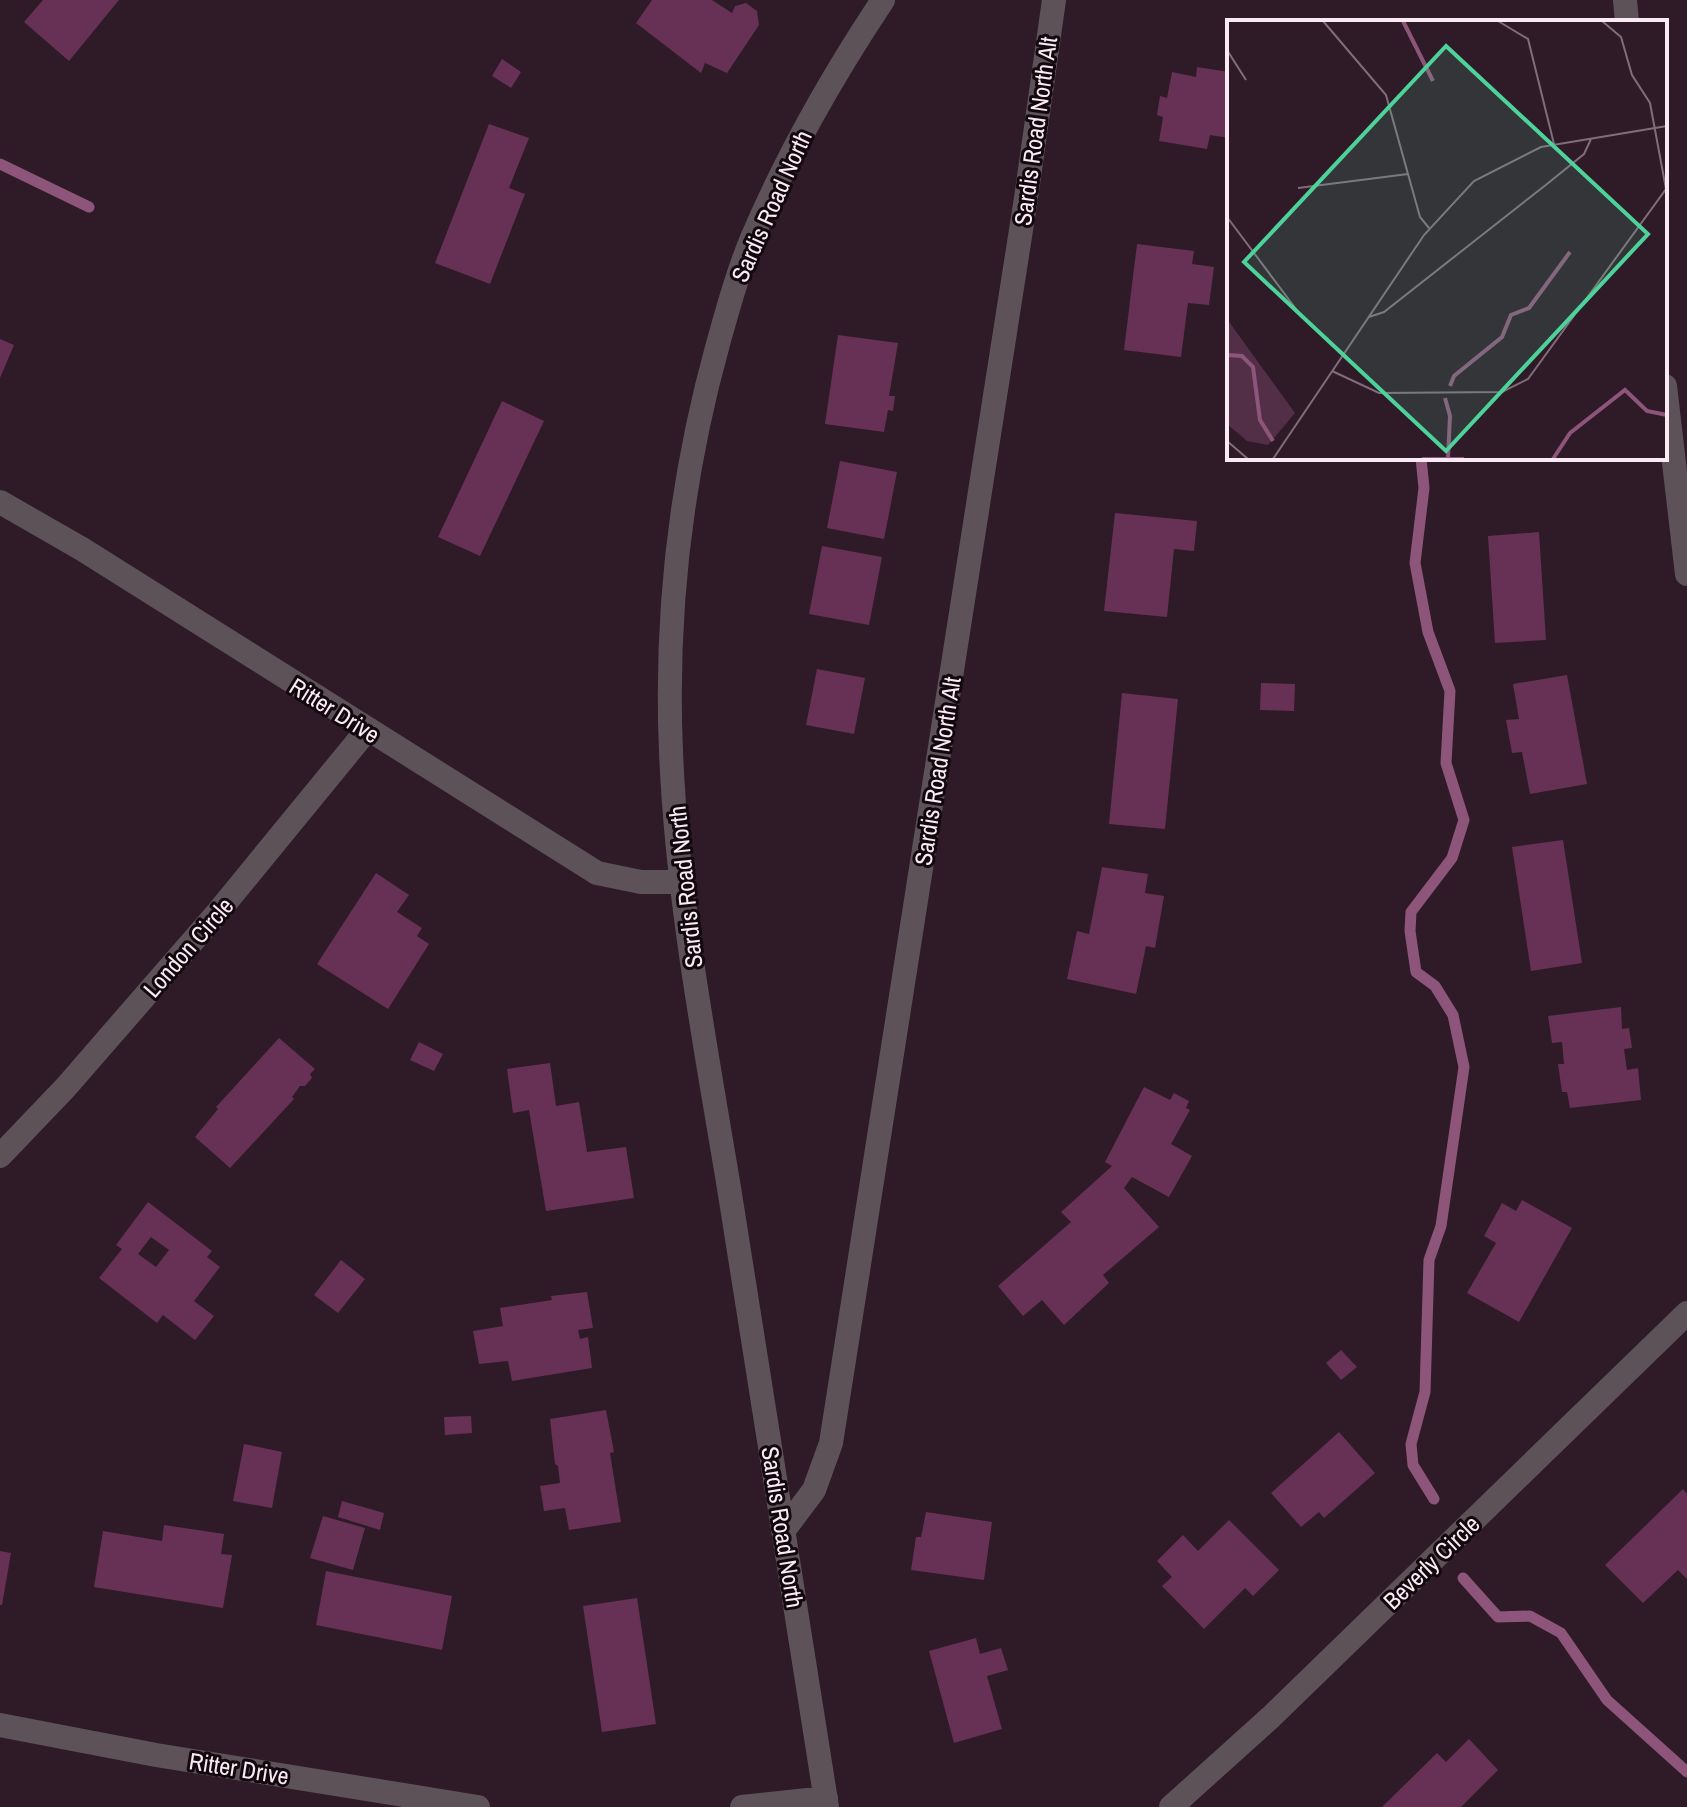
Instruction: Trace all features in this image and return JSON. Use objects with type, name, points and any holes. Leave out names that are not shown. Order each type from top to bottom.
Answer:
[{"type":"street","name":"Sardis Road North","points":[[826,1803],[682,882],[671,750],[672,626],[685,485],[704,394],[735,284],[753,237],[809,120],[847,53],[883,0]]},
{"type":"street","name":"Sardis Road North Alt","points":[[784,1530],[814,1490],[831,1443],[1026,198],[1054,0]]},
{"type":"street","points":[[1625,0],[1627,20]]},
{"type":"street","points":[[1667,403],[1687,574]]},
{"type":"street","name":"Ritter Drive","points":[[0,502],[82,549],[597,873],[641,882],[682,882]]},
{"type":"street","name":"London Circle","points":[[0,1156],[66,1087],[218,912],[367,730]]},
{"type":"street","name":"Beverly Circle","points":[[1171,1807],[1271,1717],[1687,1313]]},
{"type":"street","name":"Ritter Drive","points":[[0,1725],[156,1755],[478,1807]]},
{"type":"street","points":[[742,1807],[826,1803]]},
{"type":"building","points":[[43,0],[119,0],[69,61],[24,22]]},
{"type":"building","points":[[652,0],[712,0],[732,13],[735,6],[746,3],[757,11],[759,25],[727,73],[705,63],[701,73],[636,23]]},
{"type":"building","points":[[502,59],[521,72],[511,88],[492,76]]},
{"type":"building","points":[[1197,67],[1227,72],[1227,138],[1210,135],[1207,149],[1159,141],[1163,117],[1157,115],[1160,96],[1167,98],[1172,72],[1196,77]]},
{"type":"building","points":[[489,124],[529,138],[509,188],[525,194],[490,284],[435,263]]},
{"type":"building","points":[[1137,244],[1194,251],[1192,264],[1214,267],[1209,305],[1188,303],[1181,357],[1124,350]]},
{"type":"building","points":[[838,335],[898,343],[889,396],[895,396],[893,411],[888,410],[884,432],[825,424]]},
{"type":"building","points":[[0,339],[14,345],[0,378]]},
{"type":"building","points":[[502,401],[544,421],[480,556],[438,537]]},
{"type":"building","points":[[840,461],[897,472],[884,539],[827,528]]},
{"type":"building","points":[[1115,513],[1197,521],[1194,551],[1174,549],[1167,617],[1104,611]]},
{"type":"building","points":[[1539,532],[1546,640],[1495,643],[1488,536]]},
{"type":"building","points":[[822,546],[882,557],[869,625],[809,614]]},
{"type":"building","points":[[817,669],[865,678],[854,734],[806,725]]},
{"type":"building","points":[[1567,675],[1587,784],[1530,794],[1522,752],[1512,753],[1506,720],[1519,719],[1513,684]]},
{"type":"building","points":[[1261,683],[1295,684],[1294,711],[1260,710]]},
{"type":"building","points":[[1122,693],[1178,699],[1165,829],[1109,824]]},
{"type":"building","points":[[1563,840],[1582,963],[1531,971],[1512,847]]},
{"type":"building","points":[[1102,867],[1148,874],[1145,893],[1164,896],[1155,948],[1146,946],[1136,994],[1067,979],[1077,931],[1089,934]]},
{"type":"building","points":[[376,873],[409,895],[397,912],[422,928],[417,936],[429,944],[388,1009],[317,964]]},
{"type":"building","points":[[1621,1007],[1622,1029],[1629,1028],[1632,1048],[1624,1049],[1627,1070],[1638,1068],[1641,1100],[1570,1108],[1567,1092],[1562,1092],[1558,1064],[1564,1064],[1562,1042],[1552,1043],[1548,1016]]},
{"type":"building","points":[[279,1038],[315,1069],[310,1074],[312,1078],[305,1086],[300,1086],[292,1097],[294,1099],[230,1168],[195,1137],[218,1109],[216,1107]]},
{"type":"building","points":[[419,1042],[443,1054],[434,1071],[410,1060]]},
{"type":"building","points":[[550,1063],[556,1106],[579,1102],[587,1152],[626,1147],[634,1198],[546,1211],[529,1110],[513,1113],[507,1069]]},
{"type":"building","points":[[1144,1087],[1170,1100],[1174,1093],[1189,1101],[1186,1108],[1190,1110],[1171,1144],[1192,1156],[1169,1197],[1132,1177],[1124,1188],[1159,1227],[1103,1275],[1109,1283],[1064,1325],[1042,1300],[1023,1316],[998,1286],[1071,1222],[1061,1212],[1112,1166],[1105,1162]]},
{"type":"building","points":[[1522,1200],[1572,1228],[1519,1322],[1467,1293],[1496,1243],[1484,1236],[1502,1203],[1516,1211]]},
{"type":"building","points":[[148,1202],[212,1251],[207,1257],[220,1267],[194,1301],[214,1316],[195,1340],[163,1315],[157,1323],[99,1278],[122,1249],[116,1245]],"holes":[[[151,1237],[169,1250],[156,1267],[138,1254]]]},
{"type":"building","points":[[341,1260],[365,1279],[338,1313],[314,1295]]},
{"type":"building","points":[[587,1292],[593,1328],[578,1330],[580,1339],[588,1337],[592,1368],[512,1381],[508,1361],[479,1364],[473,1331],[503,1326],[500,1308],[552,1300],[551,1296]]},
{"type":"building","points":[[1341,1350],[1357,1367],[1341,1380],[1326,1363]]},
{"type":"building","points":[[606,1410],[621,1522],[569,1530],[565,1508],[544,1511],[540,1486],[560,1483],[550,1419]]},
{"type":"building","points":[[471,1416],[472,1433],[445,1435],[444,1417]]},
{"type":"building","points":[[1339,1432],[1375,1473],[1324,1518],[1319,1512],[1301,1527],[1271,1493]]},
{"type":"building","points":[[244,1444],[282,1452],[272,1508],[233,1501]]},
{"type":"building","points":[[1683,1489],[1687,1494],[1687,1579],[1678,1570],[1643,1603],[1605,1565]]},
{"type":"building","points":[[342,1501],[384,1513],[380,1530],[338,1517]]},
{"type":"building","points":[[926,1512],[992,1522],[984,1580],[911,1570],[916,1537],[921,1537]]},
{"type":"building","points":[[323,1516],[365,1528],[353,1570],[310,1558]]},
{"type":"building","points":[[1229,1520],[1279,1570],[1253,1596],[1245,1588],[1204,1629],[1162,1586],[1172,1577],[1157,1561],[1183,1535],[1198,1551]]},
{"type":"building","points":[[164,1525],[224,1534],[221,1554],[232,1555],[223,1608],[94,1587],[103,1531],[162,1541]]},
{"type":"building","points":[[0,1551],[11,1553],[2,1605],[0,1605]]},
{"type":"building","points":[[326,1571],[452,1596],[442,1650],[316,1625]]},
{"type":"building","points":[[637,1598],[656,1724],[602,1732],[583,1606]]},
{"type":"building","points":[[976,1638],[980,1654],[1001,1648],[1008,1670],[987,1676],[1002,1729],[954,1743],[929,1651]]},
{"type":"building","points":[[1469,1739],[1498,1770],[1461,1807],[1382,1807],[1437,1753],[1446,1762]]},
{"type":"waterway","points":[[0,164],[89,207]]},
{"type":"waterway","points":[[1421,460],[1424,488],[1415,563],[1428,632],[1450,691],[1446,763],[1464,820],[1452,858],[1411,912],[1410,931],[1416,972],[1435,986],[1453,1015],[1464,1067],[1441,1226],[1429,1260],[1425,1392],[1411,1444],[1413,1465],[1434,1499]]},
{"type":"waterway","points":[[1463,1578],[1498,1617],[1530,1616],[1561,1633],[1607,1700],[1687,1772]]}]
